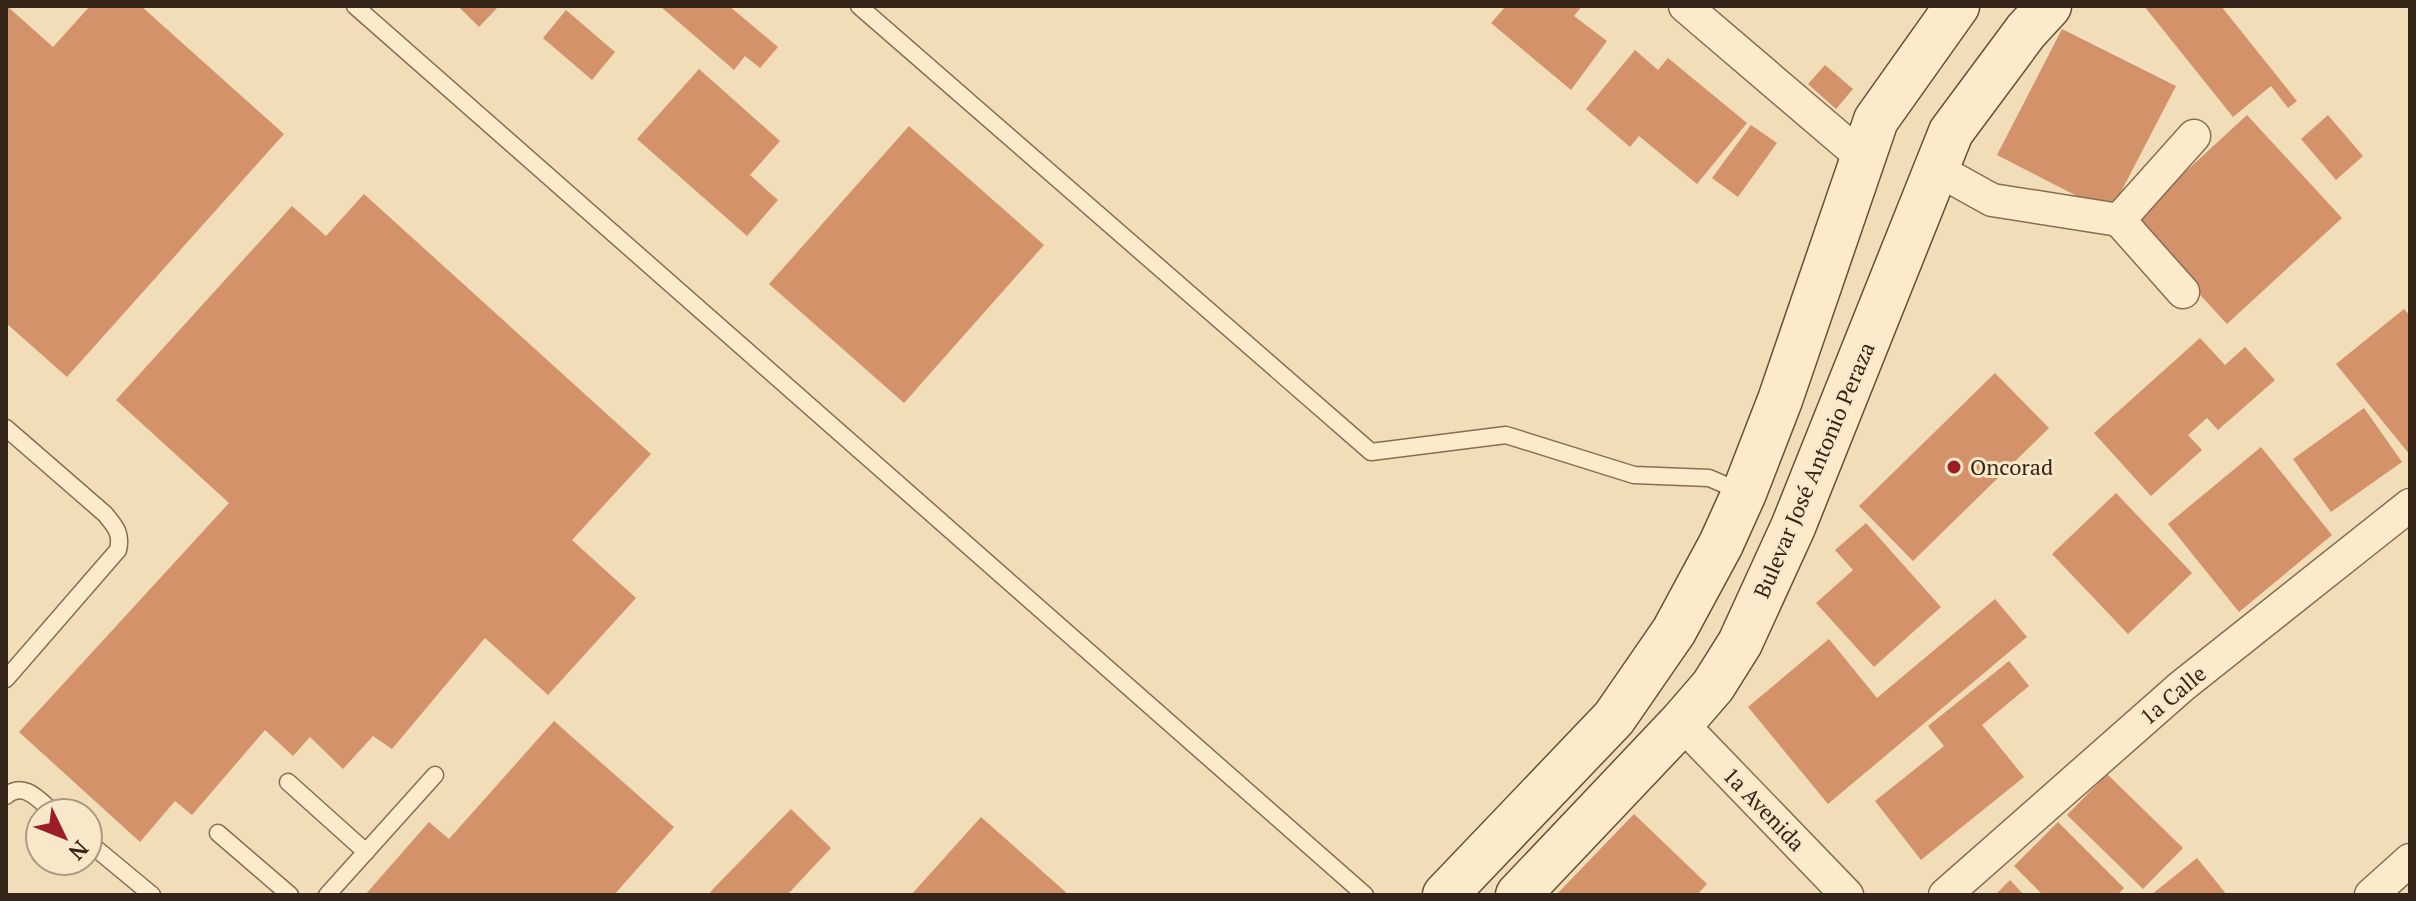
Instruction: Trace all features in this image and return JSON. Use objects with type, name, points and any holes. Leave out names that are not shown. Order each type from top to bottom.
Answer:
[{"type":"street","points":[[1685,6],[1863,158]]},
{"type":"street","points":[[1445,895],[1614,718],[1674,631],[1721,544],[1744,493],[1780,400],[1876,120],[1957,6]]},
{"type":"street","name":"Bulevar José Antonio Peraza","points":[[1518,895],[1681,723],[1713,686],[1740,643],[1793,527],[1951,132],[2026,31],[2049,6]]},
{"type":"street","points":[[2119,220],[2194,136]]},
{"type":"street","points":[[1938,170],[1992,200],[2119,220],[2183,292]]},
{"type":"street","name":"1a Calle","points":[[1945,895],[2182,686],[2410,505]]},
{"type":"street","name":"1a Avenida","points":[[1681,723],[1847,895]]},
{"type":"street","points":[[2371,895],[2410,860]]},
{"type":"lane","points":[[355,6],[1365,895]]},
{"type":"lane","points":[[859,6],[1371,452],[1506,435],[1634,475],[1709,478],[1744,493]]},
{"type":"lane","points":[[6,428],[105,514],[121,538],[118,550],[6,679]]},
{"type":"lane","points":[[327,895],[435,775]]},
{"type":"lane","points":[[288,782],[366,852]]},
{"type":"lane","points":[[6,796],[19,789],[35,797]]},
{"type":"lane","points":[[218,833],[290,895]]},
{"type":"lane","points":[[104,855],[152,895]]},
{"type":"building","points":[[7,6],[53,47],[90,6],[141,6],[284,134],[67,377],[6,323]]},
{"type":"building","points":[[458,6],[499,6],[479,27]]},
{"type":"building","points":[[660,6],[729,6],[778,47],[760,68],[745,56],[734,70]]},
{"type":"building","points":[[1506,6],[1582,6],[1574,16],[1607,41],[1571,90],[1491,23]]},
{"type":"building","points":[[2144,6],[2221,6],[2297,101],[2288,108],[2271,86],[2233,117]]},
{"type":"building","points":[[566,10],[615,52],[592,80],[543,38]]},
{"type":"building","points":[[2062,29],[2176,86],[2110,213],[1997,155]]},
{"type":"building","points":[[1635,50],[1658,70],[1668,58],[1747,123],[1697,184],[1639,136],[1630,147],[1586,109]]},
{"type":"building","points":[[1825,65],[1853,89],[1836,109],[1808,84]]},
{"type":"building","points":[[699,69],[780,141],[750,175],[778,200],[747,236],[637,139]]},
{"type":"building","points":[[2247,115],[2342,218],[2227,324],[2132,221]]},
{"type":"building","points":[[2328,115],[2363,156],[2336,180],[2301,139]]},
{"type":"building","points":[[1751,125],[1777,143],[1738,197],[1712,178]]},
{"type":"building","points":[[909,126],[1044,245],[904,403],[769,284]]},
{"type":"building","points":[[364,194],[651,454],[572,540],[636,598],[548,695],[485,638],[392,749],[373,736],[343,769],[310,737],[293,756],[265,730],[192,815],[175,801],[140,842],[104,809],[104,797],[90,797],[19,732],[229,503],[116,400],[292,206],[326,236]]},
{"type":"building","points":[[2404,309],[2410,316],[2410,455],[2336,364]]},
{"type":"building","points":[[2200,338],[2225,365],[2245,347],[2275,380],[2218,430],[2207,418],[2188,435],[2202,450],[2151,496],[2094,433]]},
{"type":"building","name":"Oncorad","points":[[1995,373],[2049,428],[1913,561],[1859,506]]},
{"type":"building","points":[[2364,408],[2402,462],[2331,512],[2293,459]]},
{"type":"building","points":[[2261,447],[2332,535],[2239,612],[2168,524]]},
{"type":"building","points":[[2116,493],[2192,573],[2128,634],[2052,554]]},
{"type":"building","points":[[1866,523],[1941,607],[1874,667],[1816,603],[1853,570],[1835,550]]},
{"type":"building","points":[[1995,599],[2027,637],[1828,804],[1748,707],[1829,639],[1877,698]]},
{"type":"building","points":[[2009,661],[2029,686],[1982,725],[2024,777],[1921,860],[1875,801],[1944,746],[1928,726]]},
{"type":"building","points":[[554,721],[674,827],[614,895],[365,895],[429,822],[449,839]]},
{"type":"building","points":[[2107,774],[2183,848],[2143,889],[2067,815]]},
{"type":"building","points":[[791,809],[831,848],[787,895],[713,895],[710,892]]},
{"type":"building","points":[[1634,814],[1707,884],[1697,895],[1556,895]]},
{"type":"building","points":[[981,817],[1069,895],[911,895]]},
{"type":"building","points":[[2058,822],[2124,888],[2117,895],[2043,895],[2014,866]]},
{"type":"building","points":[[2197,858],[2227,895],[2151,895]]},
{"type":"building","points":[[2010,880],[2024,895],[1995,895]]},
{"type":"place","name":"Oncorad","points":[[1954,467]]}]
